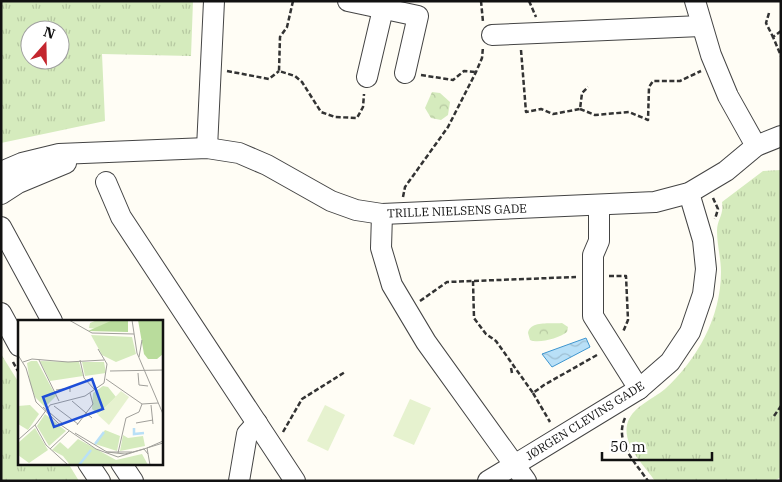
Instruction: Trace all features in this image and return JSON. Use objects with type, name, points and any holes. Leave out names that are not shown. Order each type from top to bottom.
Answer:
[{"type":"street","points":[[207,148],[214,1]]},
{"type":"street","points":[[348,1],[418,16],[405,73]]},
{"type":"street","points":[[695,1],[701,26],[728,96],[756,146]]},
{"type":"street","points":[[367,77],[383,9]]},
{"type":"street","points":[[486,35],[701,26]]},
{"type":"street","name":"TRILLE NIELSENS GADE","points":[[1,172],[22,163],[59,154],[207,148],[239,154],[267,165],[331,201],[356,210],[392,214],[599,206],[655,202],[689,193],[726,172],[756,146],[781,136]]},
{"type":"street","name":"TRILLE NIELSENS GADE","points":[[1,194],[18,183],[54,166],[99,153]]},
{"type":"street","points":[[106,182],[121,217],[295,481]]},
{"type":"street","name":"JØRGEN CLEVINS GADE","points":[[392,214],[380,237],[384,264],[392,285],[426,342],[520,473],[558,437],[639,388],[670,362],[690,332],[703,294],[706,269],[703,240],[689,193]]},
{"type":"street","points":[[599,206],[600,241],[593,255],[594,316],[639,388]]},
{"type":"street","points":[[1,227],[51,320]]},
{"type":"street","points":[[1,313],[18,344]]},
{"type":"street","points":[[239,481],[247,434],[257,424]]},
{"type":"street","points":[[89,464],[100,481]]},
{"type":"street","points":[[122,464],[133,481]]},
{"type":"street","points":[[488,481],[520,473]]},
{"type":"path","points":[[279,71],[280,37],[287,27],[293,1]]},
{"type":"path","points":[[392,214],[405,187],[448,127],[482,58],[486,35],[481,1]]},
{"type":"path","points":[[769,13],[766,23],[781,56]]},
{"type":"path","points":[[773,37],[781,32]]},
{"type":"path","points":[[520,34],[526,112],[541,109],[553,114],[580,109],[595,115],[629,112],[648,120],[649,87],[653,81],[680,81],[715,65]]},
{"type":"path","points":[[220,70],[269,78],[279,71]]},
{"type":"path","points":[[279,71],[295,76],[321,112],[335,117],[357,118],[363,106],[367,77]]},
{"type":"path","points":[[405,73],[453,80],[464,71],[476,72]]},
{"type":"path","points":[[580,109],[582,93],[588,87]]},
{"type":"path","points":[[406,310],[447,282],[626,276],[628,320],[624,331],[605,350],[544,384],[534,393]]},
{"type":"path","points":[[473,281],[474,318],[486,334],[496,341],[534,393],[558,437]]},
{"type":"path","points":[[512,373],[511,368],[514,366]]},
{"type":"path","points":[[273,448],[302,399],[345,372]]},
{"type":"path","points":[[774,416],[781,406]]},
{"type":"path","points":[[628,414],[622,430],[622,442],[648,481]]},
{"type":"green space","points":[[1,1],[193,1],[191,56],[102,54],[105,121],[1,143]]},
{"type":"green space","points":[[432,92],[440,93],[450,102],[448,115],[441,120],[431,118],[425,108]]},
{"type":"green space","points":[[781,170],[781,477],[774,481],[655,481],[631,448],[627,433],[629,419],[637,409],[665,389],[677,377],[697,351],[712,321],[720,289],[721,267],[717,231],[722,211],[722,202],[763,171]]},
{"type":"green space","points":[[562,323],[568,327],[567,332],[544,341],[530,340],[528,333],[533,326],[537,324]]},
{"type":"green space","points":[[1,354],[18,381],[18,464],[69,464],[79,481],[1,481]]},
{"type":"green space","points":[[410,399],[431,408],[414,445],[393,436]]},
{"type":"green space","points":[[325,405],[345,415],[328,451],[307,441]]},
{"type":"water","points":[[586,338],[590,347],[552,367],[542,354]]}]
